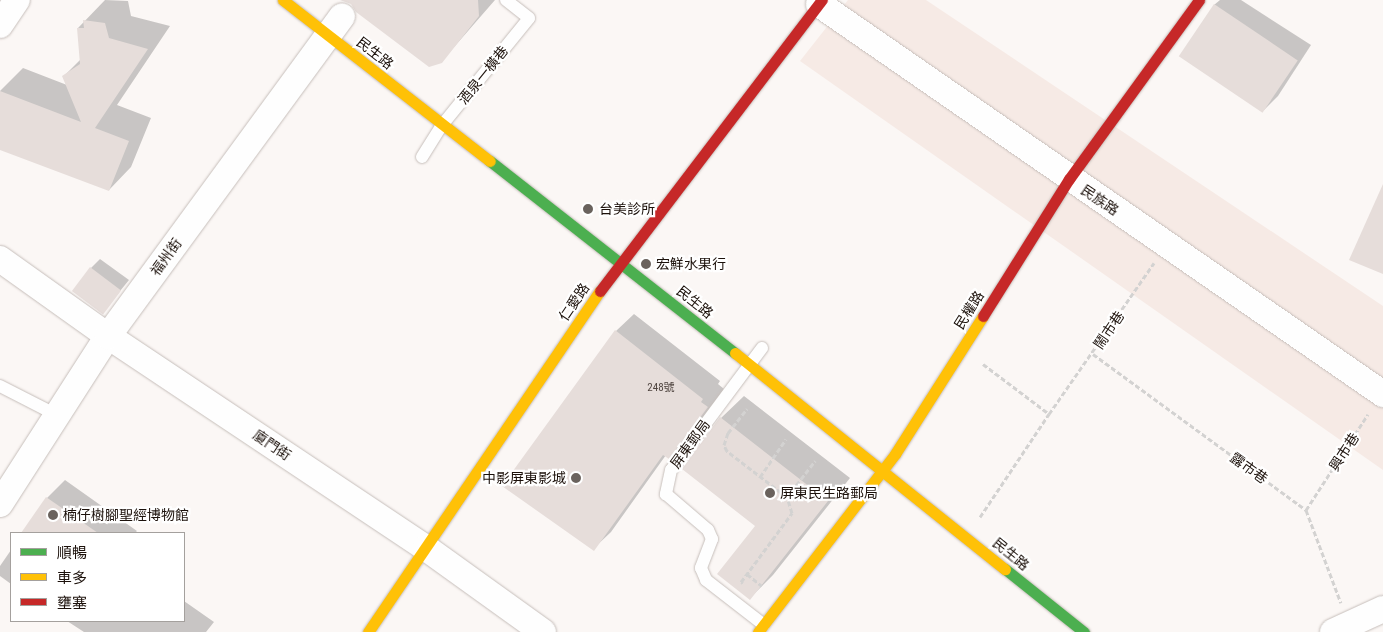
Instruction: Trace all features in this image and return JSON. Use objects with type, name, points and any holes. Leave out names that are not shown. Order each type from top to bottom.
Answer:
[{"type":"street","points":[[0,25],[17,0]]},
{"type":"street","name":"民生路","points":[[283,0],[335,25],[443,124],[620,261],[748,366],[883,470],[1084,632]]},
{"type":"street","name":"民權路","points":[[761,628],[883,470],[1070,179],[1199,0]]},
{"type":"street","name":"民族路","points":[[820,2],[1070,179],[1382,393]]},
{"type":"street","name":"仁愛路","points":[[368,632],[620,261],[820,2]]},
{"type":"street","name":"福州街","points":[[0,504],[108,336],[335,25]]},
{"type":"street","name":"廈門街","points":[[0,259],[108,336],[426,548],[543,632]]},
{"type":"street","points":[[1341,628],[1383,609]]},
{"type":"lane","name":"酒泉一橫巷","points":[[422,157],[443,124],[529,18],[506,0]]},
{"type":"lane","name":"屏東郵局","points":[[761,628],[706,580],[701,568],[712,539],[708,530],[666,494],[671,470],[762,348]]},
{"type":"lane","points":[[0,386],[57,415]]},
{"type":"path","name":"鬧市巷","points":[[965,536],[1093,354],[1167,244]]},
{"type":"path","points":[[962,348],[1049,414]]},
{"type":"path","name":"露市巷","points":[[1093,354],[1306,510]]},
{"type":"path","name":"興市巷","points":[[1306,510],[1382,393]]},
{"type":"path","name":"屏東郵局","points":[[746,409],[728,433],[724,446],[787,497]]},
{"type":"path","points":[[760,477],[786,439]]},
{"type":"path","points":[[741,582],[792,513],[787,497],[815,462]]},
{"type":"path","points":[[1306,510],[1341,628]]},
{"type":"shaded area","points":[[848,0],[926,0],[1383,306],[1383,470],[800,61]]},
{"type":"building","points":[[340,0],[478,0],[479,16],[442,63],[429,67],[356,12],[351,4]]},
{"type":"building","points":[[1214,4],[1298,60],[1263,113],[1179,56]]},
{"type":"building","points":[[83,20],[105,23],[109,38],[148,49],[95,128],[129,141],[109,191],[0,150],[0,91],[81,122],[62,76],[80,64],[77,28],[84,28]]},
{"type":"building","points":[[1383,184],[1383,274],[1349,260]]},
{"type":"building","points":[[90,267],[121,290],[103,314],[72,291]]},
{"type":"building","points":[[615,330],[703,399],[701,402],[708,407],[669,459],[663,455],[594,551],[502,486]]},
{"type":"building","points":[[720,417],[828,501],[750,600],[717,574],[755,526],[682,469]]},
{"type":"building","name":"楠仔樹腳聖經博物館","points":[[46,497],[97,532],[22,532]]},
{"type":"traffic: fast","points":[[490,161],[735,353]]},
{"type":"traffic: fast","points":[[1005,569],[1084,632]]},
{"type":"traffic: slow","points":[[283,0],[490,161]]},
{"type":"traffic: slow","points":[[368,632],[600,291]]},
{"type":"traffic: slow","points":[[758,632],[895,454],[983,316]]},
{"type":"traffic: slow","points":[[735,353],[1005,569]]},
{"type":"traffic: jam","points":[[600,291],[822,0]]},
{"type":"traffic: jam","points":[[983,316],[1069,179],[1199,0]]},
{"type":"place","name":"台美診所","points":[[588,209]]},
{"type":"place","name":"宏鮮水果行","points":[[646,264]]},
{"type":"place","name":"中影屏東影城","points":[[576,478]]},
{"type":"place","name":"屏東民生路郵局","points":[[770,493]]},
{"type":"place","name":"楠仔樹腳聖經博物館","points":[[53,515]]}]
